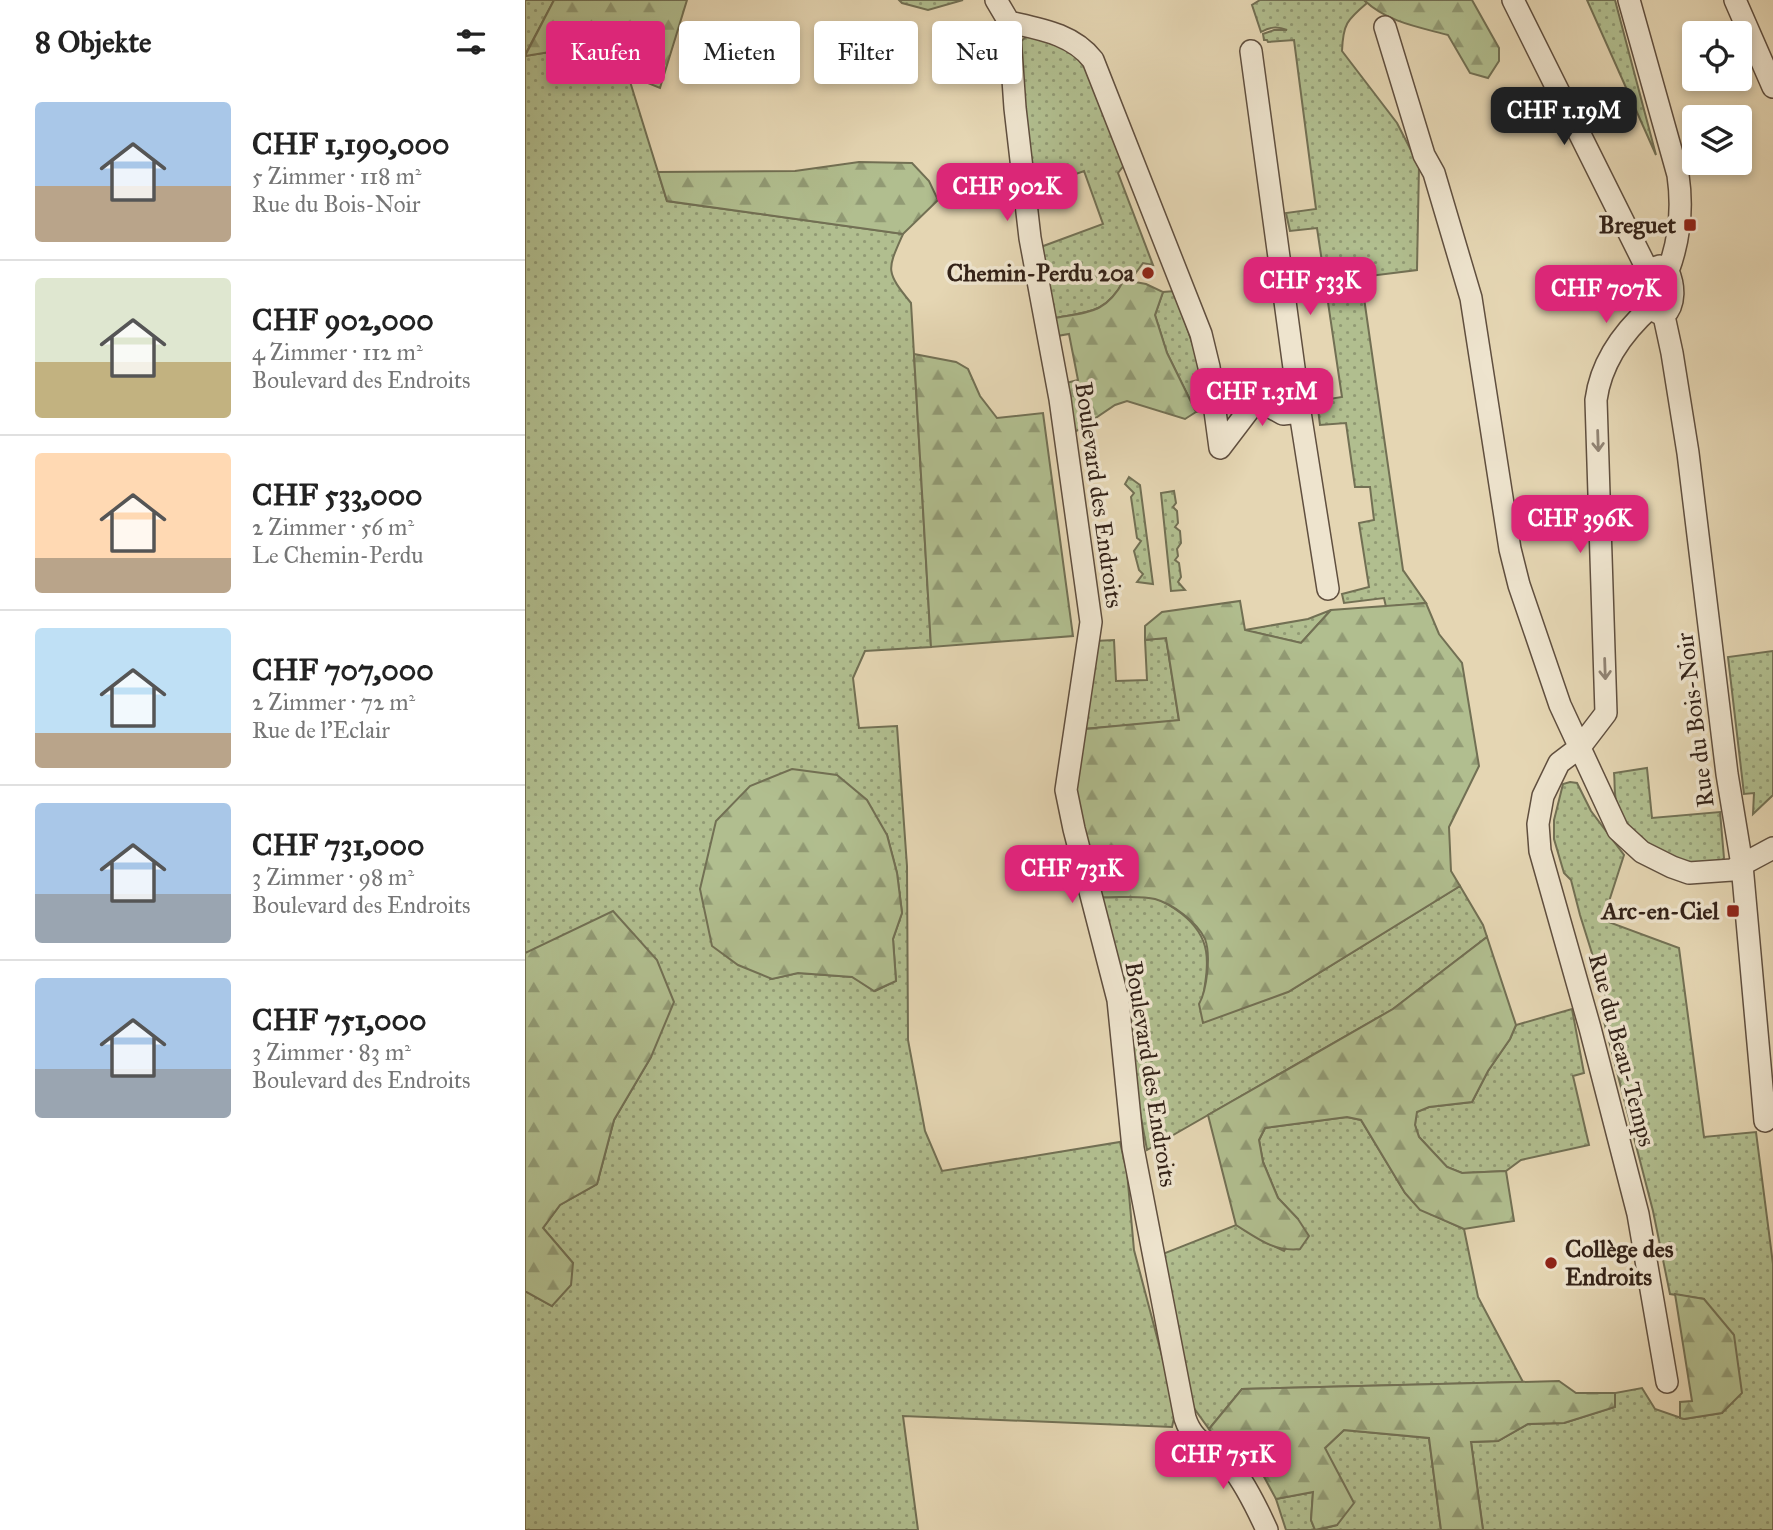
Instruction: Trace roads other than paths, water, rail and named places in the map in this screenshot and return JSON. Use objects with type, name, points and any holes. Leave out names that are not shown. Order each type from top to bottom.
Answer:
[{"type":"street","points":[[996,0],[1008,21]]},
{"type":"street","points":[[1513,0],[1659,272],[1673,292],[1671,306],[1657,311]]},
{"type":"street","points":[[1629,0],[1681,194],[1677,244],[1659,272]]},
{"type":"street","points":[[1735,0],[1773,87]]},
{"type":"street","points":[[1022,25],[1053,33],[1076,43],[1093,60],[1201,334],[1209,367],[1220,448],[1255,402],[1263,403],[1283,414],[1300,412]]},
{"type":"street","points":[[1385,27],[1424,155],[1434,173],[1471,298],[1510,549],[1519,585],[1560,705],[1618,831],[1642,852],[1689,873],[1732,870],[1773,848]]},
{"type":"street","points":[[1251,51],[1293,342],[1300,412],[1328,589]]},
{"type":"street","name":"Boulevard des Endroits","points":[[1015,84],[1030,238],[1060,399],[1091,622],[1066,790],[1118,1000],[1133,1148],[1185,1418],[1194,1437],[1231,1466],[1246,1488],[1267,1530]]},
{"type":"street","name":"Rue du Beau-Temps","points":[[1657,311],[1631,327],[1601,373],[1596,400],[1606,713],[1580,747],[1559,763],[1543,796],[1538,824],[1539,851],[1594,1039],[1638,1214],[1667,1382]]},
{"type":"street","name":"Rue du Bois-Noir","points":[[1657,311],[1675,367],[1688,453],[1726,765],[1742,865],[1765,1121]]},
{"type":"place","name":"Breguet","points":[[1690,225]]},
{"type":"place","name":"Chemin-Perdu 20a","points":[[1148,273]]},
{"type":"place","name":"Arc-en-Ciel","points":[[1733,911]]},
{"type":"place","name":"Collège des Endroits","points":[[1551,1263]]}]
